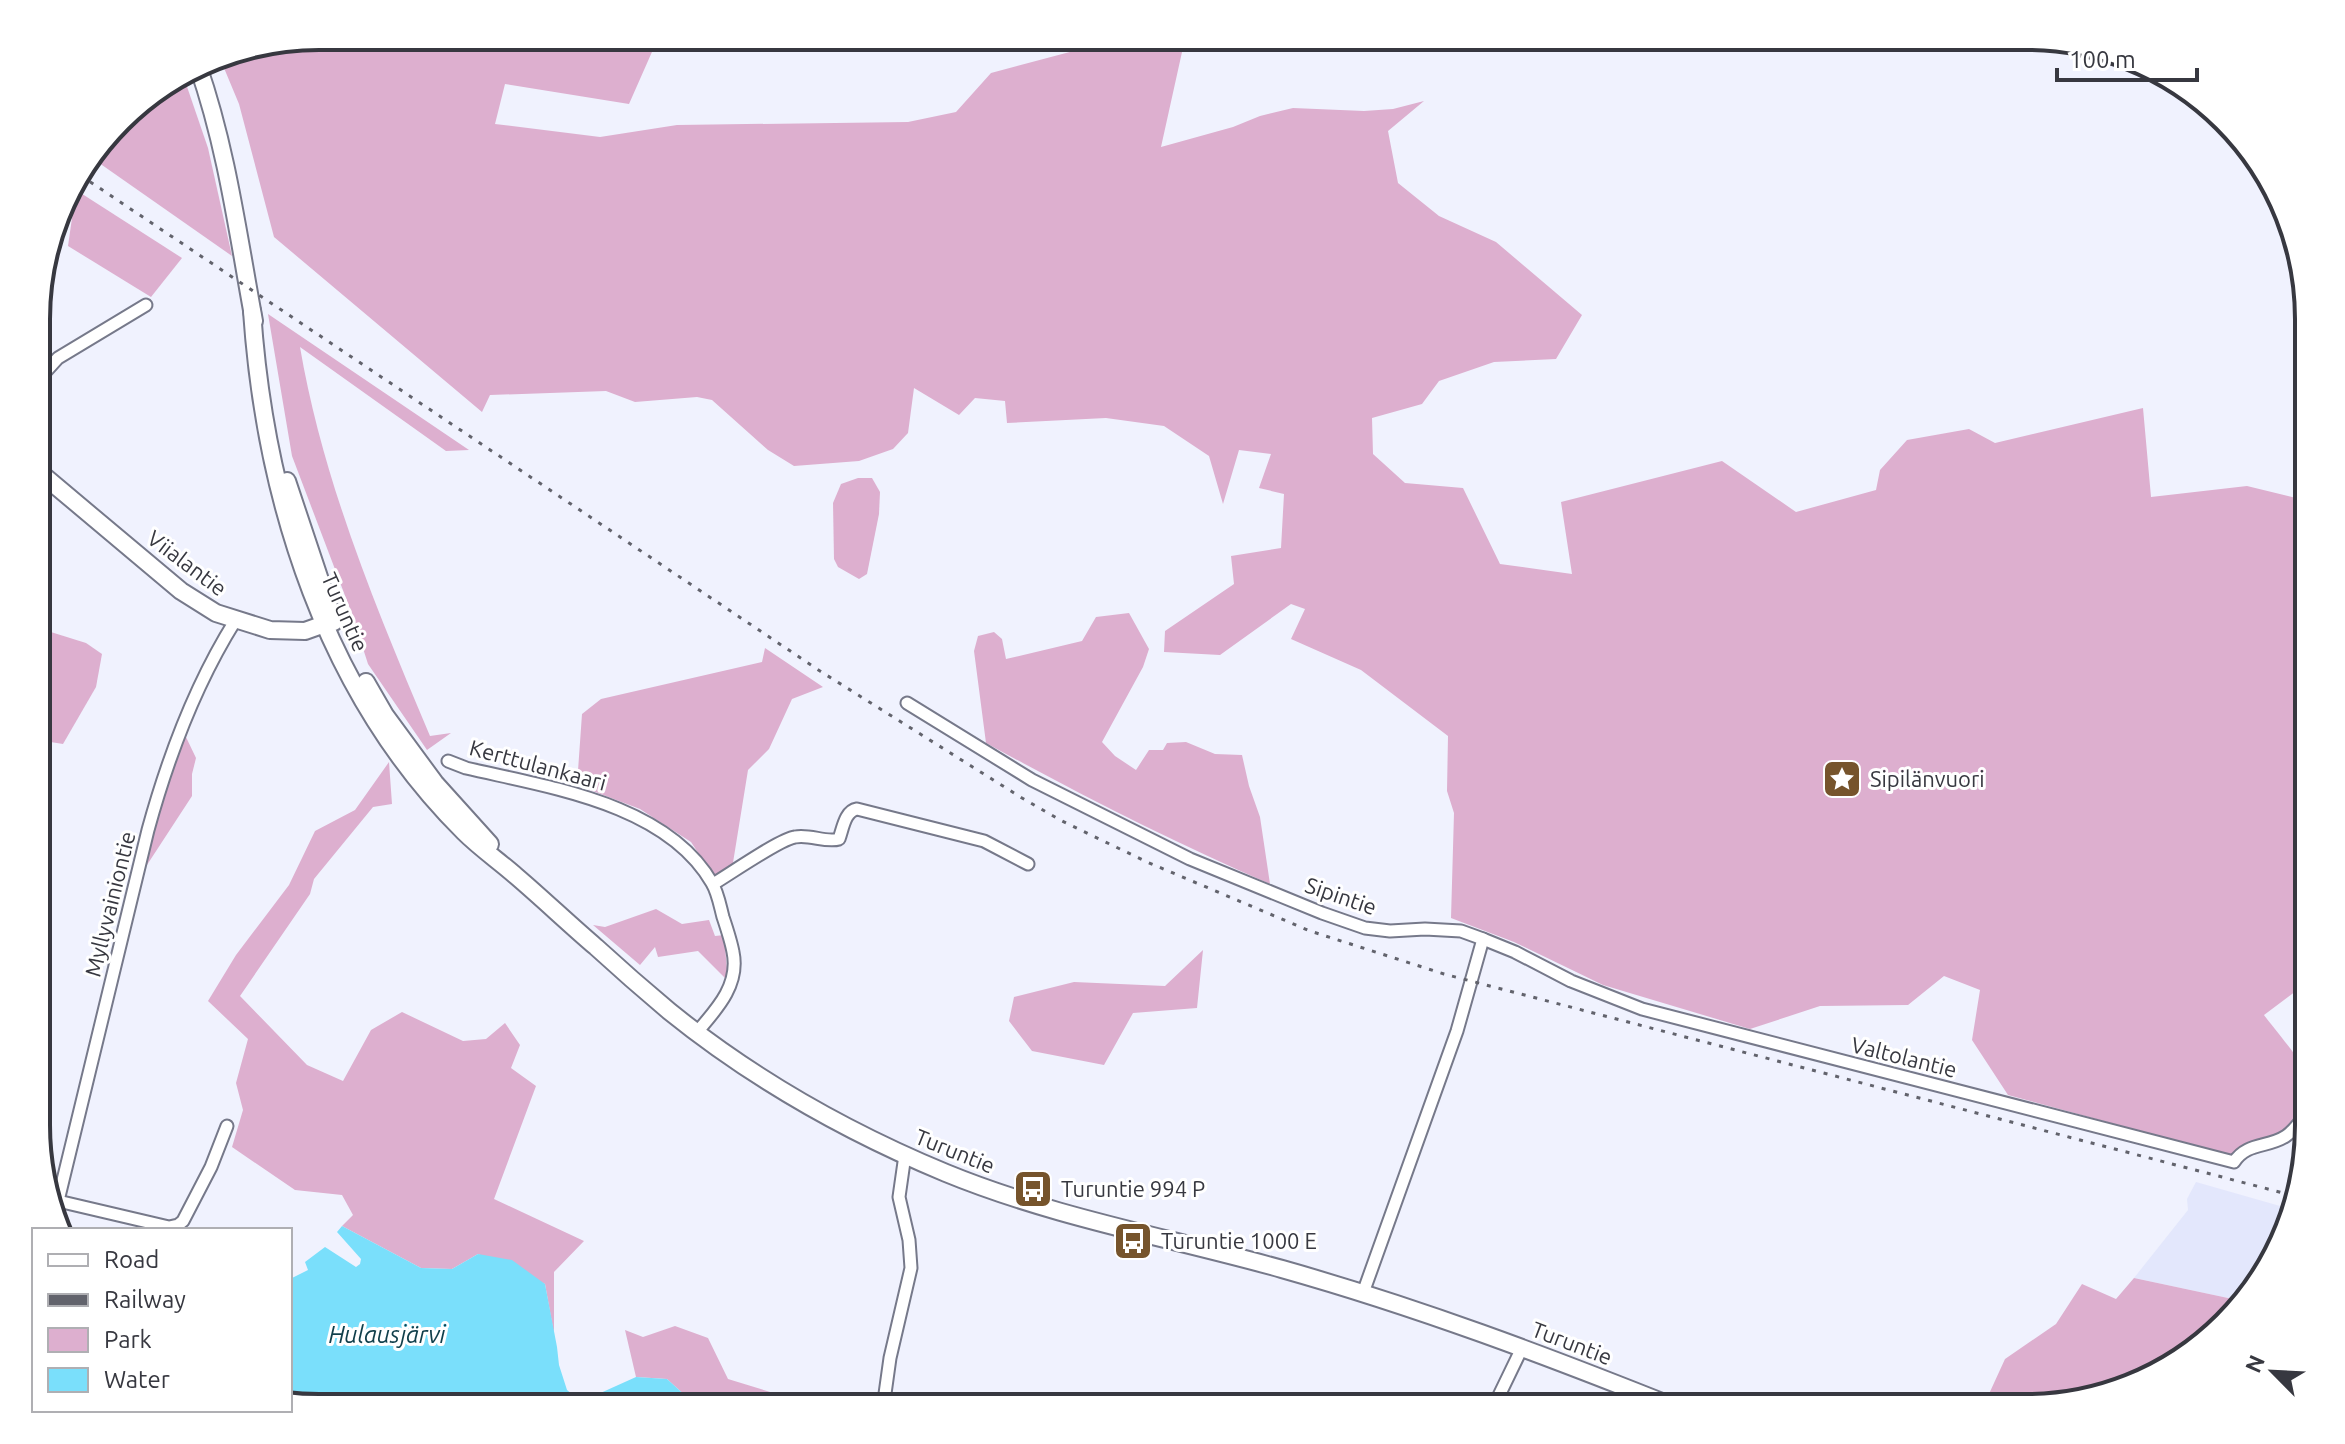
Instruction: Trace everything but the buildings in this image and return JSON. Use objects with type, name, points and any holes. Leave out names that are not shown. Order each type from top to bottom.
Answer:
[{"type":"main road","name":"Turuntie","points":[[202,77],[228,170],[252,311],[259,380],[280,493],[306,581],[329,622],[372,715],[411,771],[464,832],[697,1032],[798,1100],[905,1155],[1016,1198],[1363,1293],[1448,1320],[1639,1393]]},
{"type":"main road","name":"Viialantie","points":[[50,481],[181,591],[216,613],[270,630],[305,631],[329,622]]},
{"type":"street","points":[[51,365],[146,305]]},
{"type":"street","name":"Myllyvainiontie","points":[[59,1196],[165,770],[193,704],[235,621]]},
{"type":"street","name":"Sipintie","points":[[907,703],[1032,780],[1190,859],[1365,928],[1461,931],[1483,939]]},
{"type":"street","name":"Kerttulankaari","points":[[448,761],[619,807],[673,840],[692,857],[713,884],[734,954],[730,987],[720,1005],[697,1032]]},
{"type":"street","points":[[713,884],[790,837],[839,839],[847,816],[857,809],[984,841],[1028,864]]},
{"type":"street","points":[[1363,1293],[1457,1031],[1483,939]]},
{"type":"street","name":"Valtolantie","points":[[1483,939],[1571,981],[1642,1009],[2234,1162],[2246,1149],[2288,1135],[2294,1128]]},
{"type":"street","points":[[63,1206],[169,1227],[178,1225],[211,1167],[227,1126]]},
{"type":"street","points":[[885,1394],[911,1268],[909,1240],[899,1197],[905,1155]]},
{"type":"street","points":[[1500,1393],[1522,1348]]},
{"type":"shaded area","points":[[2196,1182],[2282,1207],[2250,1275],[2231,1299],[2134,1278],[2188,1210],[2187,1199]]},
{"type":"green space","points":[[319,50],[653,50],[629,104],[505,84],[495,124],[600,137],[677,125],[908,122],[956,112],[991,73],[1077,50],[1182,50],[1161,147],[1293,108],[1364,111],[1393,109],[1424,101],[1388,131],[1398,183],[1439,216],[1496,242],[1582,315],[1556,359],[1494,362],[1439,381],[1422,404],[1372,418],[1373,454],[1405,483],[1463,488],[1500,564],[1572,574],[1561,502],[1722,461],[1796,512],[1876,490],[1880,470],[1907,440],[1969,429],[1995,443],[2143,408],[2151,497],[2247,486],[2294,498],[2294,992],[2264,1015],[2294,1054],[2294,1120],[2271,1139],[2228,1155],[2008,1095],[1972,1040],[1980,990],[1944,976],[1908,1005],[1820,1006],[1750,1029],[1603,985],[1514,942],[1451,918],[1454,813],[1447,791],[1448,736],[1361,670],[1291,639],[1305,609],[1291,604],[1220,655],[1164,652],[1165,631],[1234,584],[1231,556],[1281,548],[1284,494],[1259,488],[1271,454],[1239,450],[1223,504],[1209,456],[1164,426],[1106,418],[1007,423],[1005,401],[975,398],[959,415],[914,388],[908,433],[893,449],[859,461],[794,466],[768,450],[712,400],[697,397],[635,402],[606,391],[490,395],[482,412],[274,237],[239,104],[224,67],[284,52]]},
{"type":"green space","points":[[186,85],[208,148],[232,256],[100,163],[142,117]]},
{"type":"green space","points":[[81,193],[182,258],[151,297],[68,246],[73,210]]},
{"type":"green space","points":[[268,314],[469,450],[446,451],[300,347],[337,496],[372,593],[430,736],[451,733],[427,750],[368,664],[292,456]]},
{"type":"green space","points":[[858,478],[872,478],[880,492],[879,514],[867,574],[859,579],[838,567],[834,559],[833,503],[841,484]]},
{"type":"green space","points":[[1129,613],[1149,649],[1143,667],[1102,742],[1115,756],[1136,770],[1149,750],[1163,750],[1167,743],[1186,742],[1215,754],[1242,755],[1260,817],[1270,884],[1126,817],[986,743],[974,651],[978,636],[994,632],[1002,639],[1006,659],[1082,641],[1096,617]]},
{"type":"green space","points":[[50,632],[86,643],[102,654],[96,687],[63,744],[50,742]]},
{"type":"green space","points":[[765,648],[823,687],[792,699],[769,749],[748,770],[731,875],[720,886],[691,842],[640,809],[577,785],[582,714],[601,699],[762,662]]},
{"type":"green space","points":[[185,735],[196,758],[192,796],[145,868],[161,800]]},
{"type":"green space","points":[[389,762],[392,804],[373,807],[314,879],[310,894],[240,996],[307,1065],[343,1081],[371,1030],[402,1012],[463,1041],[486,1039],[505,1023],[520,1045],[511,1068],[536,1086],[494,1199],[584,1241],[554,1272],[554,1334],[545,1284],[478,1254],[452,1269],[421,1268],[342,1226],[353,1215],[342,1195],[295,1190],[232,1147],[243,1110],[236,1083],[248,1039],[208,1001],[236,955],[289,885],[315,831],[355,810]]},
{"type":"green space","points":[[656,909],[682,924],[709,920],[715,936],[724,935],[728,981],[698,951],[658,957],[655,947],[640,965],[593,925],[605,927]]},
{"type":"green space","points":[[1203,950],[1197,1008],[1133,1013],[1104,1065],[1032,1051],[1009,1021],[1014,997],[1074,982],[1165,986]]},
{"type":"green space","points":[[2134,1278],[2231,1299],[2190,1338],[2161,1358],[2129,1374],[2079,1389],[2044,1393],[1989,1393],[2005,1359],[2056,1324],[2082,1284],[2116,1299]]},
{"type":"green space","points":[[675,1326],[708,1338],[728,1379],[776,1394],[683,1394],[667,1379],[636,1377],[625,1330],[643,1337]]},
{"type":"water","name":"Hulausjärvi","points":[[342,1226],[421,1268],[452,1269],[478,1254],[512,1260],[545,1284],[559,1365],[567,1390],[572,1394],[292,1392],[292,1278],[308,1270],[305,1262],[325,1247],[356,1267],[360,1264],[361,1259],[337,1232]]},
{"type":"water","name":"Hulausjärvi","points":[[636,1377],[667,1379],[683,1394],[599,1394]]},
{"type":"railway","points":[[88,180],[820,671],[1022,798],[1147,862],[1310,931],[1444,974],[2286,1194]]},
{"type":"place","name":"Sipilänvuori","points":[[1842,779]]},
{"type":"place","name":"Turuntie 994 P","points":[[1033,1189]]},
{"type":"place","name":"Turuntie 1000 E","points":[[1133,1241]]}]
